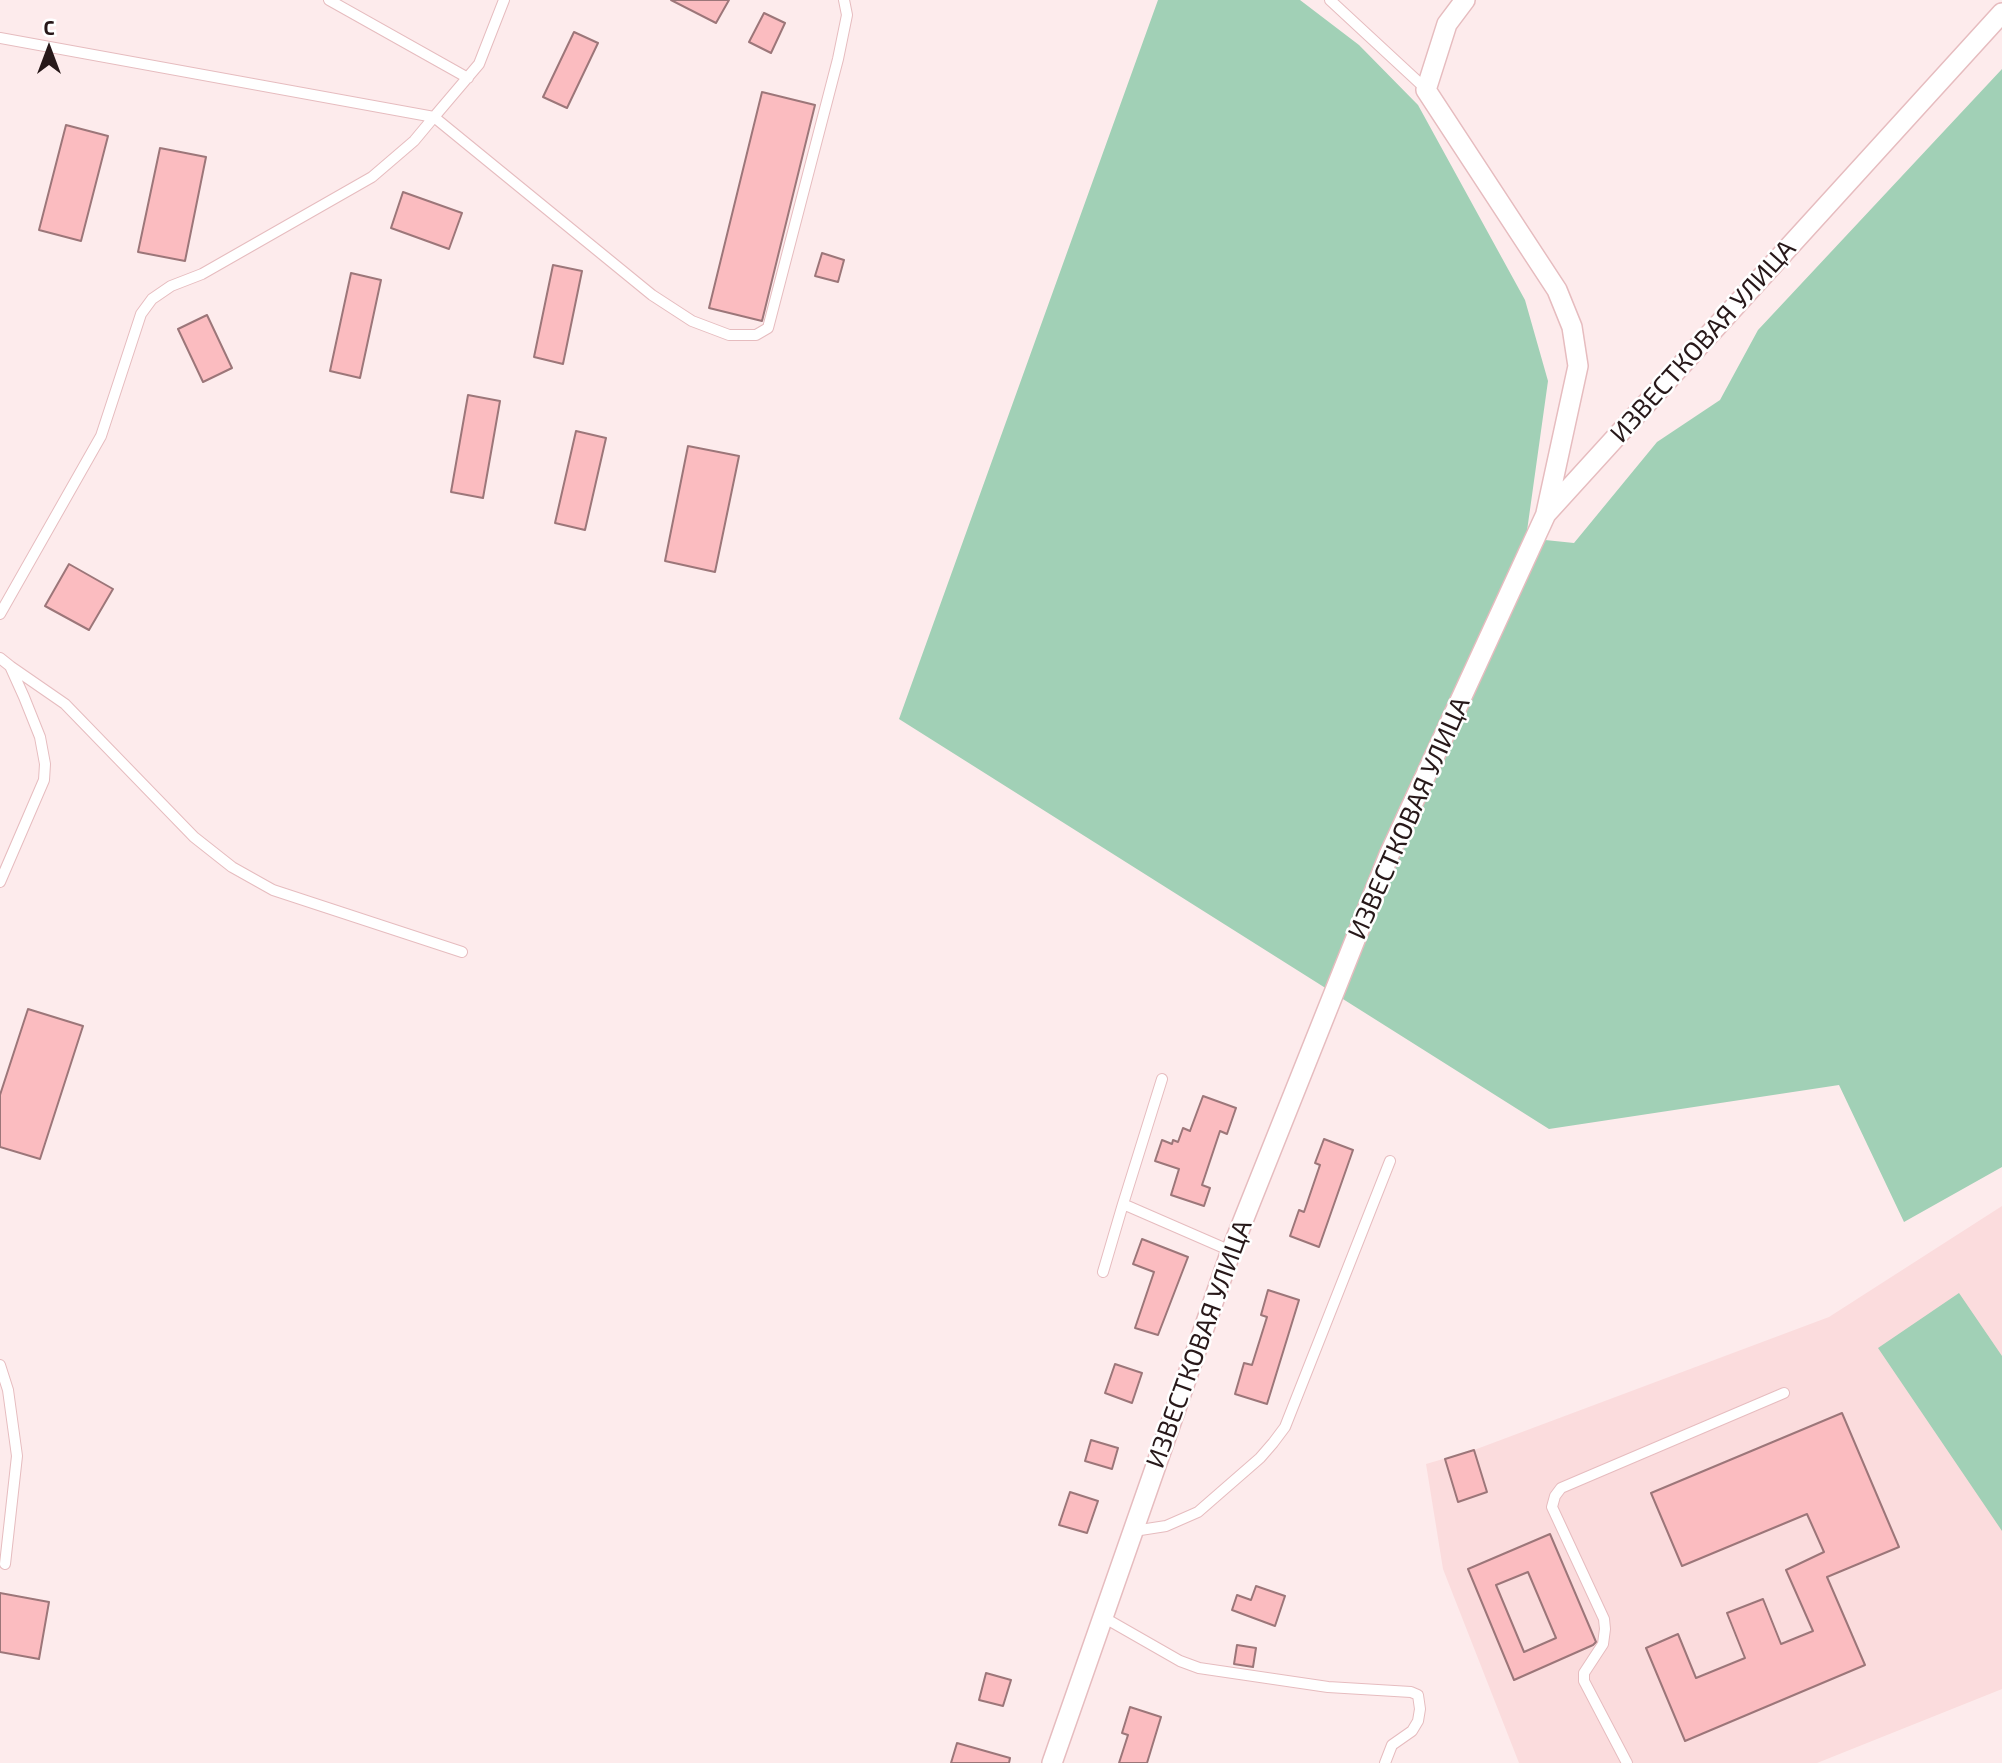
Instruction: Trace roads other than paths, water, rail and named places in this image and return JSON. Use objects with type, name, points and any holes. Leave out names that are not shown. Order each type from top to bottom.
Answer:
[{"type":"street","points":[[1465,0],[1447,24],[1426,90],[1557,290],[1572,327],[1578,366],[1546,514]]},
{"type":"street","name":"ИЗВЕСТКОВАЯ УЛИЦА","points":[[1052,1763],[1231,1251],[1389,855],[1546,514],[2002,13]]},
{"type":"lane","points":[[329,0],[468,78]]},
{"type":"lane","points":[[0,614],[101,436],[141,314],[152,299],[171,286],[202,274],[372,177],[414,141],[479,64],[503,0]]},
{"type":"lane","points":[[0,38],[434,117],[662,301],[692,321],[729,335],[756,335],[768,328],[772,314],[838,59],[847,15],[844,0]]},
{"type":"lane","points":[[1330,0],[1426,90]]},
{"type":"lane","points":[[0,658],[65,704],[194,837],[232,867],[273,890],[462,952]]},
{"type":"lane","points":[[0,882],[44,780],[45,764],[40,737],[10,666]]},
{"type":"lane","points":[[1102,1272],[1162,1079]]},
{"type":"lane","points":[[1133,1531],[1166,1526],[1198,1512],[1260,1458],[1285,1427],[1390,1161]]},
{"type":"lane","points":[[1123,1205],[1231,1251]]},
{"type":"lane","points":[[0,1365],[8,1390],[17,1456],[5,1564]]},
{"type":"lane","points":[[1627,1763],[1584,1681],[1584,1674],[1603,1644],[1604,1619],[1552,1507],[1555,1496],[1561,1488],[1784,1393]]},
{"type":"lane","points":[[1103,1617],[1180,1661],[1199,1668],[1328,1687],[1410,1692],[1419,1695],[1418,1721],[1412,1731],[1392,1745],[1385,1763]]}]
